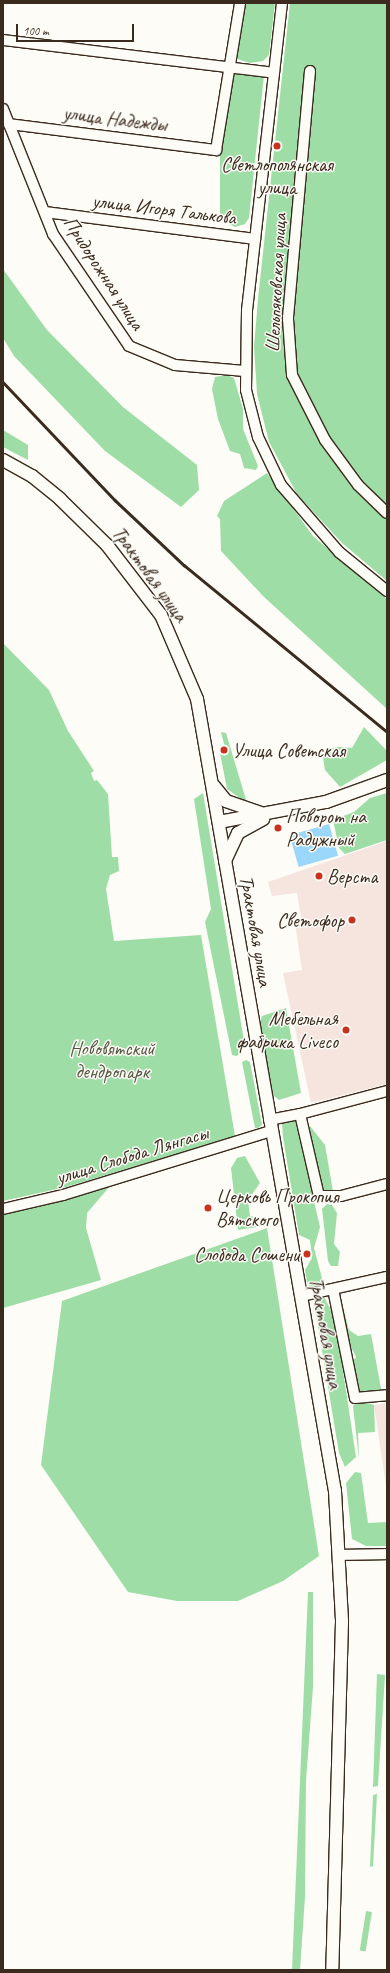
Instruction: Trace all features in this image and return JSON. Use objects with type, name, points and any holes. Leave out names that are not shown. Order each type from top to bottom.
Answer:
[{"type":"main road","name":"Трактовая улица","points":[[3,460],[32,476],[82,518],[161,615],[197,699],[270,1126],[335,1491],[341,1555],[342,1622],[332,1970]]},
{"type":"main road","points":[[219,822],[275,813],[326,802],[387,780]]},
{"type":"main road","points":[[212,783],[226,801],[236,807],[275,813]]},
{"type":"main road","points":[[225,863],[238,833],[275,813]]},
{"type":"street","points":[[230,67],[240,3]]},
{"type":"street","points":[[282,3],[255,239],[245,370],[258,438],[281,485],[334,547],[387,591]]},
{"type":"street","points":[[3,40],[274,73]]},
{"type":"street","name":"улица Надежды","points":[[9,124],[216,150],[230,67]]},
{"type":"street","name":"Шельпяковская улица","points":[[310,72],[288,319],[292,375],[325,440],[358,485],[387,513]]},
{"type":"street","name":"Придорожная улица","points":[[3,109],[53,234],[129,346],[175,366],[245,370]]},
{"type":"street","name":"улица Игоря Талькова","points":[[45,212],[255,239]]},
{"type":"street","name":"улица Слобода Лянгасы","points":[[3,1209],[63,1195],[270,1126],[300,1114],[387,1091]]},
{"type":"street","points":[[300,1114],[319,1196],[341,1196],[387,1184]]},
{"type":"street","points":[[301,1296],[387,1277]]},
{"type":"street","points":[[333,1289],[354,1398],[387,1395]]},
{"type":"street","points":[[341,1555],[387,1554]]},
{"type":"shaded area","points":[[387,841],[387,1084],[311,1103],[283,973],[302,970],[295,924],[302,922],[297,893],[272,896],[268,882]]},
{"type":"shaded area","points":[[387,1403],[387,1493],[374,1405]]},
{"type":"green space","points":[[243,3],[275,3],[269,55],[263,61],[250,63],[237,59]]},
{"type":"green space","points":[[290,3],[387,3],[387,581],[342,543],[297,494],[269,442],[257,394],[254,347],[258,299]]},
{"type":"green space","points":[[240,72],[264,75],[249,218],[245,224],[235,227],[220,219],[220,151],[232,73]]},
{"type":"green space","points":[[3,269],[47,330],[123,407],[197,465],[199,490],[181,507],[105,451],[14,356],[3,338]]},
{"type":"green space","points":[[227,375],[234,378],[243,409],[243,429],[258,466],[256,470],[244,468],[240,454],[230,451],[218,419],[212,389],[215,377]]},
{"type":"green space","points":[[3,430],[28,445],[28,460],[3,447]]},
{"type":"green space","points":[[267,473],[313,536],[387,599],[387,709],[264,597],[221,551],[220,519],[217,516],[224,501]]},
{"type":"green space","name":"Нововятский дендропарк","points":[[3,643],[49,690],[68,731],[94,771],[91,773],[94,781],[97,780],[108,794],[112,857],[118,857],[119,871],[110,875],[106,889],[114,941],[201,935],[235,1136],[66,1187],[3,1201]]},
{"type":"green space","points":[[364,727],[387,751],[387,760],[340,787],[325,770],[322,751],[338,747],[352,748]]},
{"type":"green space","points":[[221,732],[226,733],[247,803],[227,789],[220,753],[226,752]]},
{"type":"green space","points":[[203,793],[245,1047],[237,1056],[232,1055],[205,922],[211,909],[194,799]]},
{"type":"green space","points":[[387,793],[387,840],[345,854],[339,848],[333,820],[354,812],[370,798]]},
{"type":"green space","points":[[286,1008],[301,1093],[279,1100],[273,1095],[260,1023],[262,1016]]},
{"type":"green space","points":[[246,1060],[250,1062],[262,1125],[258,1128],[255,1128],[242,1062]]},
{"type":"green space","points":[[295,1120],[320,1227],[314,1248],[323,1282],[318,1287],[310,1287],[307,1282],[305,1270],[312,1258],[310,1240],[299,1235],[283,1137],[282,1123]]},
{"type":"green space","points":[[310,1126],[325,1145],[333,1191],[321,1192],[305,1131]]},
{"type":"green space","points":[[245,1156],[260,1183],[248,1200],[250,1216],[258,1218],[257,1227],[238,1230],[231,1168],[237,1158]]},
{"type":"green space","points":[[111,1185],[87,1213],[86,1228],[101,1280],[3,1308],[3,1214]]},
{"type":"green space","points":[[327,1204],[332,1205],[337,1213],[334,1244],[340,1252],[338,1266],[331,1266],[328,1261],[322,1209]]},
{"type":"green space","points":[[267,1228],[319,1556],[283,1581],[238,1601],[177,1601],[128,1592],[41,1465],[62,1301]]},
{"type":"green space","points":[[323,1295],[335,1318],[356,1457],[345,1467],[339,1453],[314,1302],[316,1297]]},
{"type":"green space","points":[[340,1295],[349,1330],[358,1336],[371,1334],[382,1394],[360,1397],[356,1390],[352,1363],[356,1357],[348,1341],[337,1296]]},
{"type":"green space","points":[[358,1400],[374,1405],[375,1432],[358,1433],[359,1460],[353,1406]]},
{"type":"green space","points":[[355,1472],[361,1473],[368,1523],[387,1522],[387,1546],[366,1546],[352,1539],[346,1483]]},
{"type":"green space","points":[[308,1592],[313,1592],[313,1687],[306,1781],[305,1897],[300,1970],[292,1970]]},
{"type":"green space","points":[[377,1674],[385,1675],[378,1786],[373,1787]]},
{"type":"green space","points":[[377,1794],[373,1866],[370,1867],[373,1795]]},
{"type":"green space","points":[[366,1911],[372,1912],[366,1951],[360,1951]]},
{"type":"water","points":[[329,824],[338,856],[299,867],[290,835]]},
{"type":"railway","points":[[3,382],[115,500],[184,565],[387,732]]},
{"type":"place","name":"Светлополянская улица","points":[[277,146]]},
{"type":"place","name":"Улица Советская","points":[[224,750]]},
{"type":"place","name":"Поворот на Радужный","points":[[278,828]]},
{"type":"place","name":"Верста","points":[[319,876]]},
{"type":"place","name":"Светофор","points":[[352,920]]},
{"type":"place","name":"Мебельная фабрика Liveco","points":[[346,1030]]},
{"type":"place","name":"Церковь Прокопия Вятского","points":[[208,1208]]},
{"type":"place","name":"Слобода Сошени","points":[[307,1254]]}]
